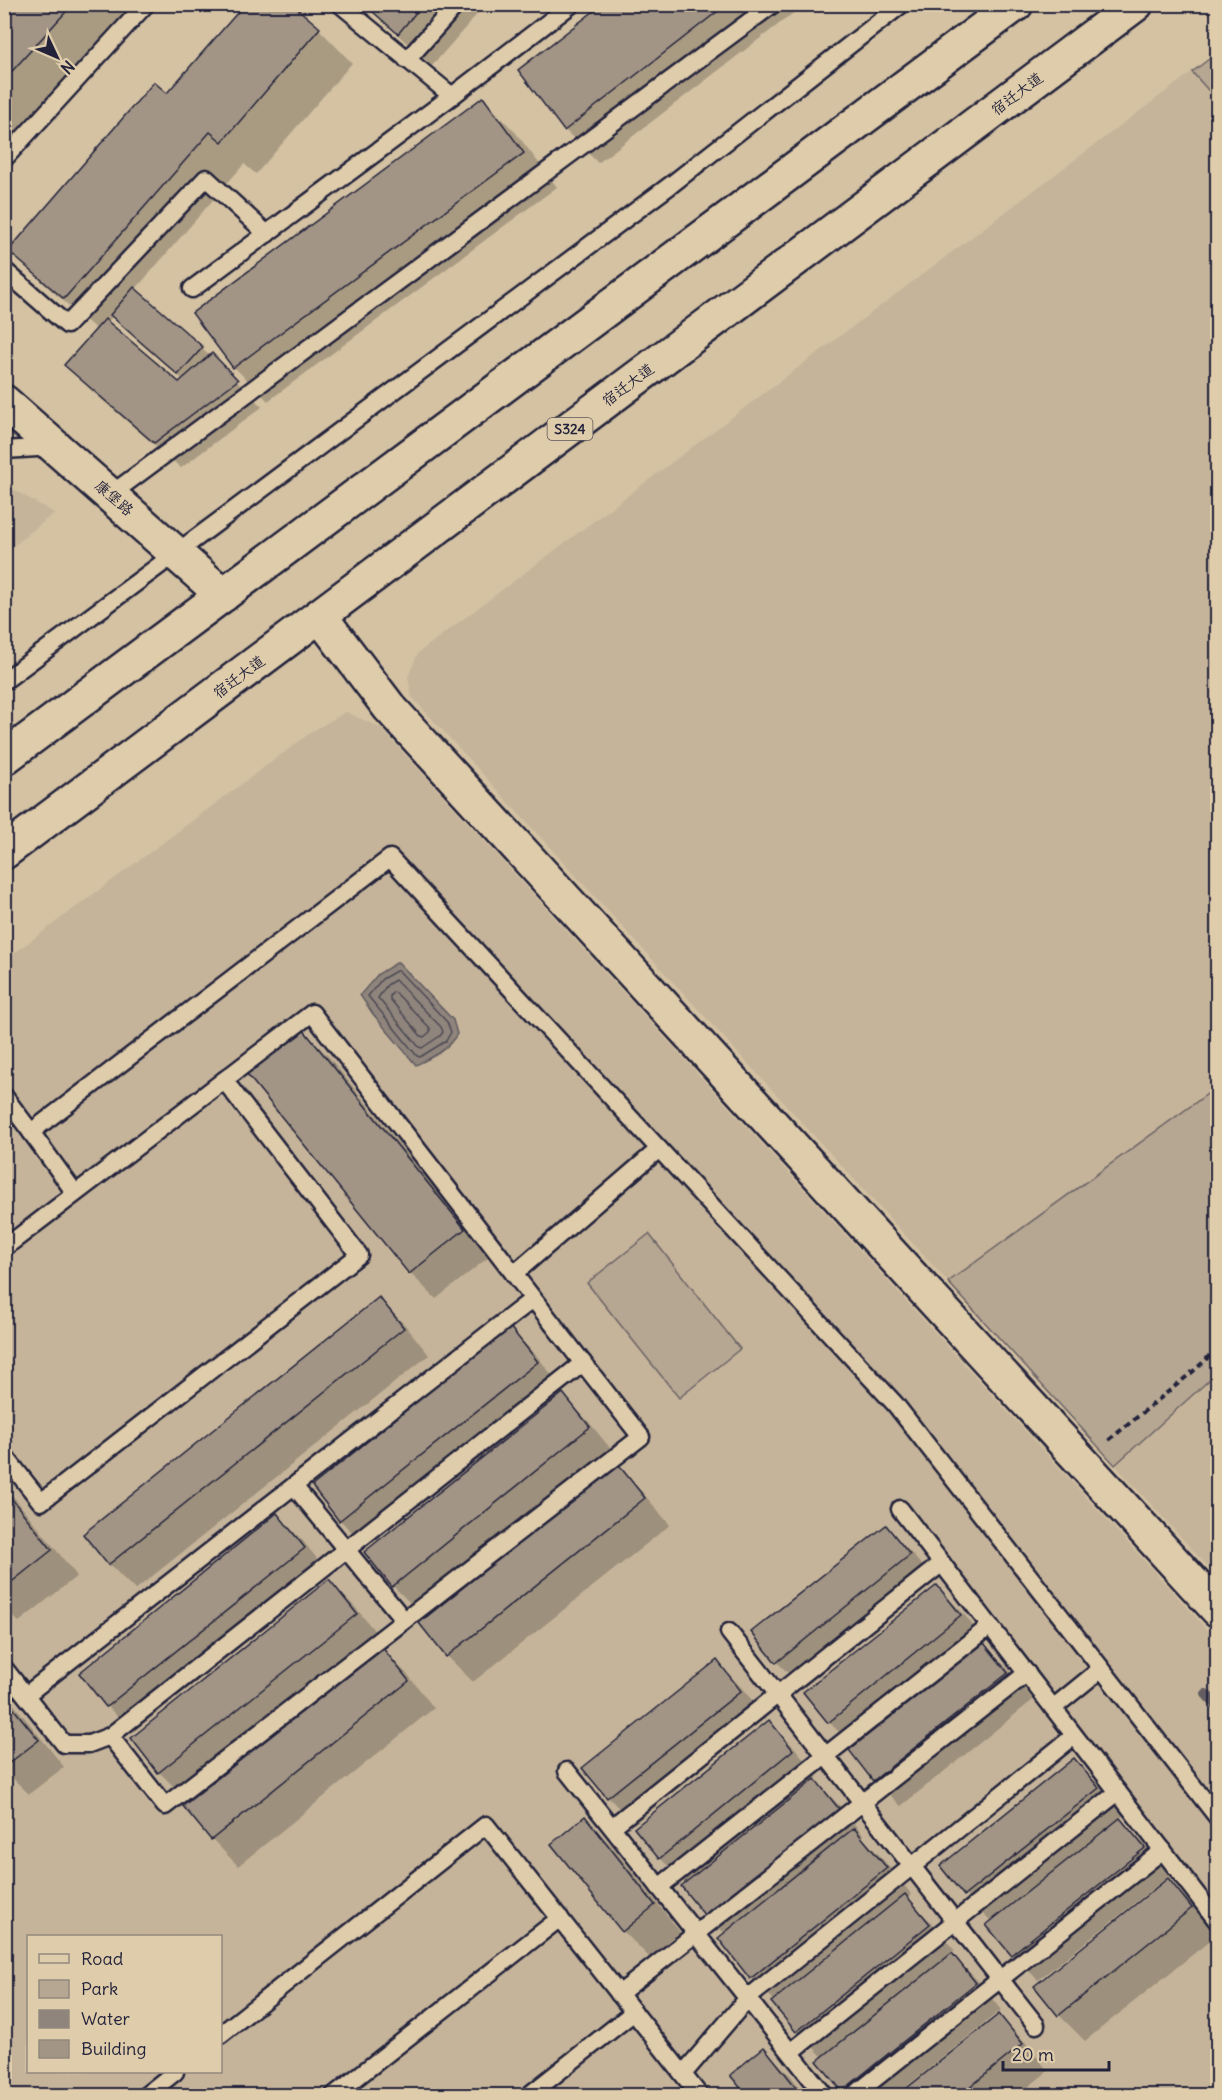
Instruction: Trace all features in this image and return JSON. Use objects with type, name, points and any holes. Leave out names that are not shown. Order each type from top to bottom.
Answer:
[{"type":"main road","points":[[4,758],[1016,4]]},
{"type":"main road","name":"宿迁大道","points":[[4,852],[1136,4]]},
{"type":"main road","name":"康堡路","points":[[4,402],[223,595]]},
{"type":"main road","points":[[320,616],[389,707],[1218,1610]]},
{"type":"lane","points":[[4,159],[146,4]]},
{"type":"lane","points":[[340,4],[452,96]]},
{"type":"lane","points":[[407,60],[457,4]]},
{"type":"lane","points":[[192,289],[572,4]]},
{"type":"lane","points":[[110,495],[773,4]]},
{"type":"lane","points":[[4,681],[672,184],[902,4]]},
{"type":"lane","points":[[4,270],[67,325],[206,178],[267,234]]},
{"type":"lane","points":[[4,450],[55,447]]},
{"type":"lane","points":[[31,1132],[390,858],[895,1404],[1218,1818]]},
{"type":"lane","points":[[4,1248],[312,1013],[641,1437],[165,1806],[110,1736]]},
{"type":"lane","points":[[4,1455],[41,1502],[359,1255],[224,1080]]},
{"type":"lane","points":[[4,1096],[75,1193]]},
{"type":"lane","points":[[514,1274],[659,1149]]},
{"type":"lane","points":[[26,1695],[533,1299]]},
{"type":"lane","points":[[4,1668],[64,1744],[89,1744],[110,1736],[583,1363]]},
{"type":"lane","points":[[294,1486],[404,1620]]},
{"type":"lane","points":[[900,1509],[1218,1922]]},
{"type":"lane","points":[[612,1827],[942,1563]]},
{"type":"lane","points":[[659,1887],[990,1626]]},
{"type":"lane","points":[[729,1632],[1036,2025]]},
{"type":"lane","points":[[1053,1708],[1101,1669]]},
{"type":"lane","points":[[620,1994],[1027,1673]]},
{"type":"lane","points":[[683,2074],[748,1998],[1074,1736]]},
{"type":"lane","points":[[567,1771],[825,2096]]},
{"type":"lane","points":[[791,2052],[1118,1792]]},
{"type":"lane","points":[[222,2034],[486,1825],[700,2096]]},
{"type":"lane","points":[[853,2096],[1163,1850]]},
{"type":"lane","points":[[333,2096],[560,1918]]},
{"type":"lane","points":[[528,2096],[634,2012]]},
{"type":"lane","points":[[145,2096],[174,2073]]},
{"type":"path","points":[[1082,1462],[1196,1370],[1218,1348]]},
{"type":"shaded area","points":[[1192,72],[1217,100],[1217,1087],[948,1282],[412,697],[408,677],[418,653]]},
{"type":"shaded area","points":[[4,484],[54,513],[5,553],[4,553]]},
{"type":"shaded area","points":[[346,712],[381,728],[1217,1640],[1217,2095],[5,2096],[5,960],[313,731]]},
{"type":"shaded area","points":[[1217,1373],[1217,1577],[1115,1465]]},
{"type":"green space","points":[[1217,53],[1217,100],[1192,72]]},
{"type":"green space","points":[[1217,1087],[1217,1373],[1115,1465],[948,1282]]},
{"type":"green space","points":[[649,1234],[740,1349],[679,1398],[587,1283]]},
{"type":"water","points":[[398,962],[453,1020],[457,1034],[445,1049],[416,1065],[360,995],[378,974]]},
{"type":"building","points":[[4,4],[73,4],[4,80]]},
{"type":"building","points":[[245,4],[292,4],[320,28],[222,142],[210,132],[64,299],[8,251],[154,82],[167,93]]},
{"type":"building","points":[[364,4],[423,4],[398,34]]},
{"type":"building","points":[[603,4],[727,4],[564,131],[518,70]]},
{"type":"building","points":[[483,97],[524,153],[233,368],[192,313]]},
{"type":"building","points":[[134,287],[203,347],[178,375],[110,315]]},
{"type":"building","points":[[105,319],[179,382],[212,353],[238,380],[154,443],[64,365]]},
{"type":"building","points":[[302,1028],[465,1229],[409,1274],[246,1073]]},
{"type":"building","points":[[379,1297],[404,1328],[108,1565],[83,1534]]},
{"type":"building","points":[[510,1327],[538,1362],[339,1521],[312,1486]]},
{"type":"building","points":[[563,1393],[590,1427],[392,1587],[364,1552]]},
{"type":"building","points":[[617,1463],[645,1498],[446,1657],[419,1623]]},
{"type":"building","points":[[4,1489],[52,1550],[4,1588]]},
{"type":"building","points":[[277,1513],[305,1548],[106,1707],[79,1673]]},
{"type":"building","points":[[886,1525],[910,1555],[776,1663],[751,1632]]},
{"type":"building","points":[[329,1579],[357,1614],[158,1773],[131,1738]]},
{"type":"building","points":[[937,1585],[961,1615],[828,1723],[803,1692]]},
{"type":"building","points":[[984,1643],[1008,1673],[873,1781],[849,1750]]},
{"type":"building","points":[[382,1647],[409,1681],[211,1840],[183,1806]]},
{"type":"building","points":[[717,1660],[741,1691],[607,1798],[582,1768]]},
{"type":"building","points":[[4,1697],[39,1740],[4,1767]]},
{"type":"building","points":[[769,1720],[793,1750],[659,1859],[634,1828]]},
{"type":"building","points":[[1074,1758],[1099,1788],[964,1896],[940,1866]]},
{"type":"building","points":[[815,1779],[839,1809],[705,1916],[681,1886]]},
{"type":"building","points":[[585,1816],[655,1905],[622,1932],[551,1844]]},
{"type":"building","points":[[1120,1818],[1145,1848],[1011,1955],[986,1925]]},
{"type":"building","points":[[854,1828],[887,1868],[750,1979],[718,1938]]},
{"type":"building","points":[[1168,1878],[1192,1908],[1058,2016],[1034,1986]]},
{"type":"building","points":[[905,1894],[930,1924],[796,2032],[771,2002]]},
{"type":"building","points":[[952,1953],[976,1983],[842,2091],[817,2061]]},
{"type":"building","points":[[999,2014],[1023,2044],[959,2096],[897,2096]]},
{"type":"building","points":[[764,2047],[803,2096],[747,2096],[730,2075]]},
{"type":"waterway","points":[[1206,1694],[1218,1707]]}]
